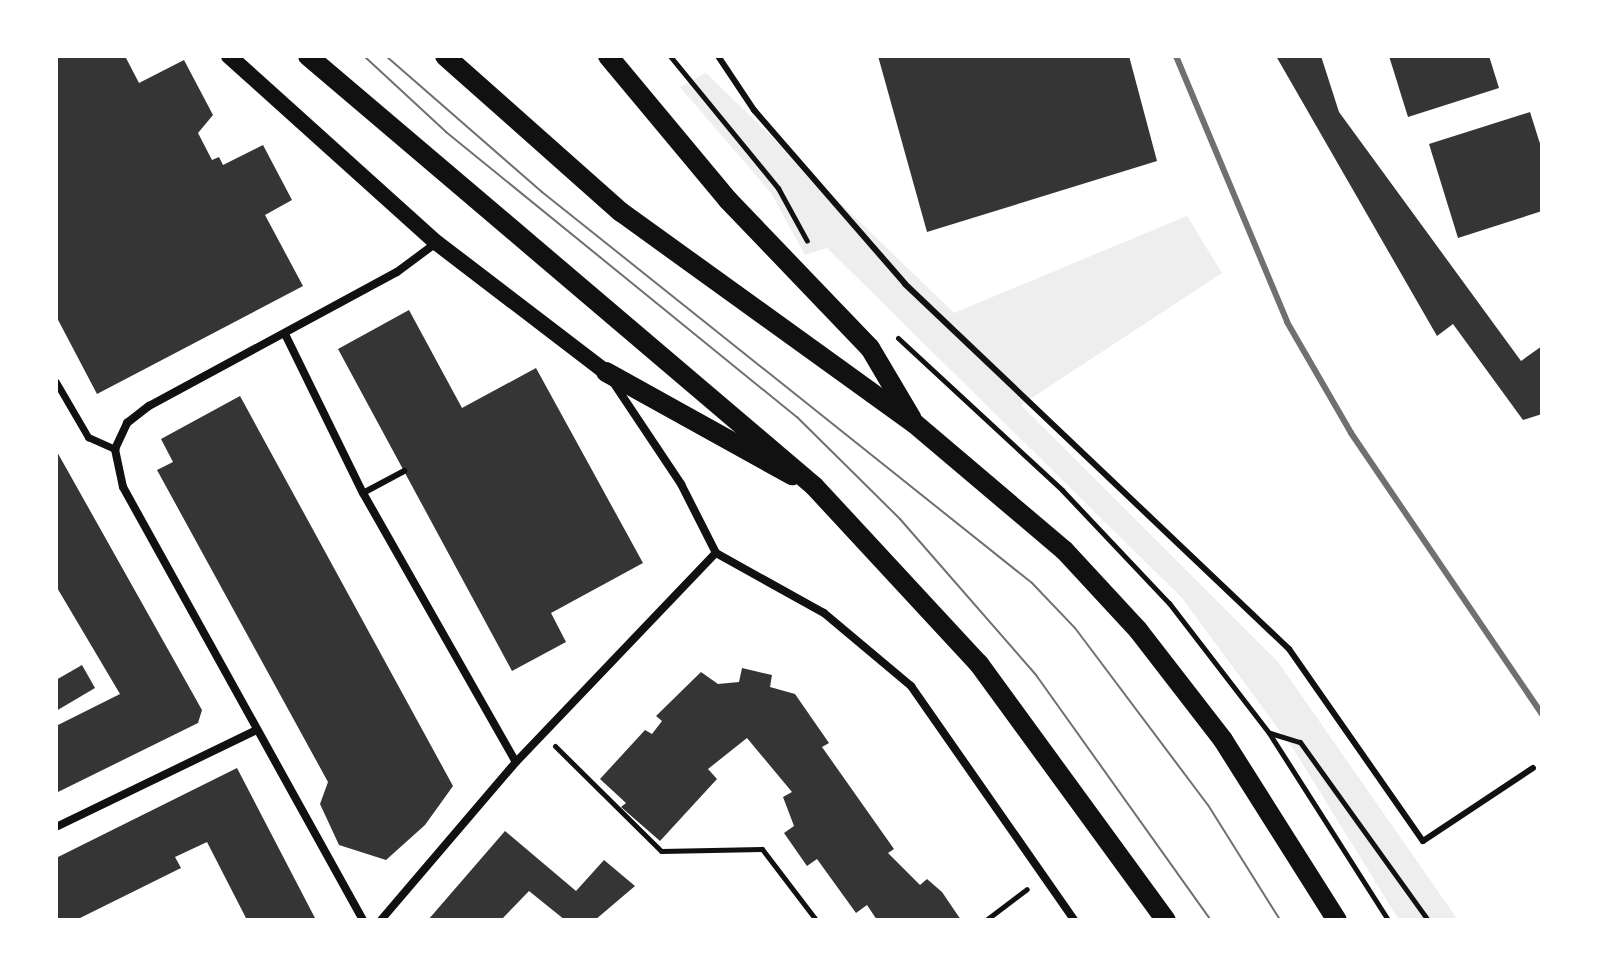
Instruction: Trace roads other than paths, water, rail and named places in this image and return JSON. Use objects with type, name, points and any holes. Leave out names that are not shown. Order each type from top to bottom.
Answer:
[{"type":"main road","points":[[229,56],[437,243],[606,372],[814,486]]},
{"type":"main road","points":[[308,56],[814,486],[979,664],[1103,826],[1166,920]]},
{"type":"main road","points":[[445,56],[621,212],[914,423],[1052,539],[1138,630],[1223,740],[1337,920]]},
{"type":"main road","points":[[608,56],[728,200],[870,348],[914,423]]},
{"type":"street","points":[[363,920],[123,487],[115,449],[127,423],[149,406],[285,334],[437,243]]},
{"type":"street","points":[[285,334],[363,493],[516,762]]},
{"type":"street","points":[[606,372],[681,484],[716,553],[824,613],[911,686],[1074,920]]},
{"type":"street","points":[[56,382],[88,437],[115,449]]},
{"type":"street","points":[[381,920],[516,762],[716,553]]},
{"type":"street","points":[[56,827],[257,730]]},
{"type":"lane","points":[[718,56],[754,110],[905,284],[1289,649],[1423,841],[1533,768]]},
{"type":"lane","points":[[363,493],[404,471]]},
{"type":"tram line","points":[[364,56],[446,132],[797,417],[900,519],[1036,675],[1211,920]]},
{"type":"tram line","points":[[386,56],[542,192],[1032,583],[1075,628],[1208,805],[1280,920]]},
{"type":"railway","points":[[1176,56],[1287,322],[1351,433],[1542,714]]}]
